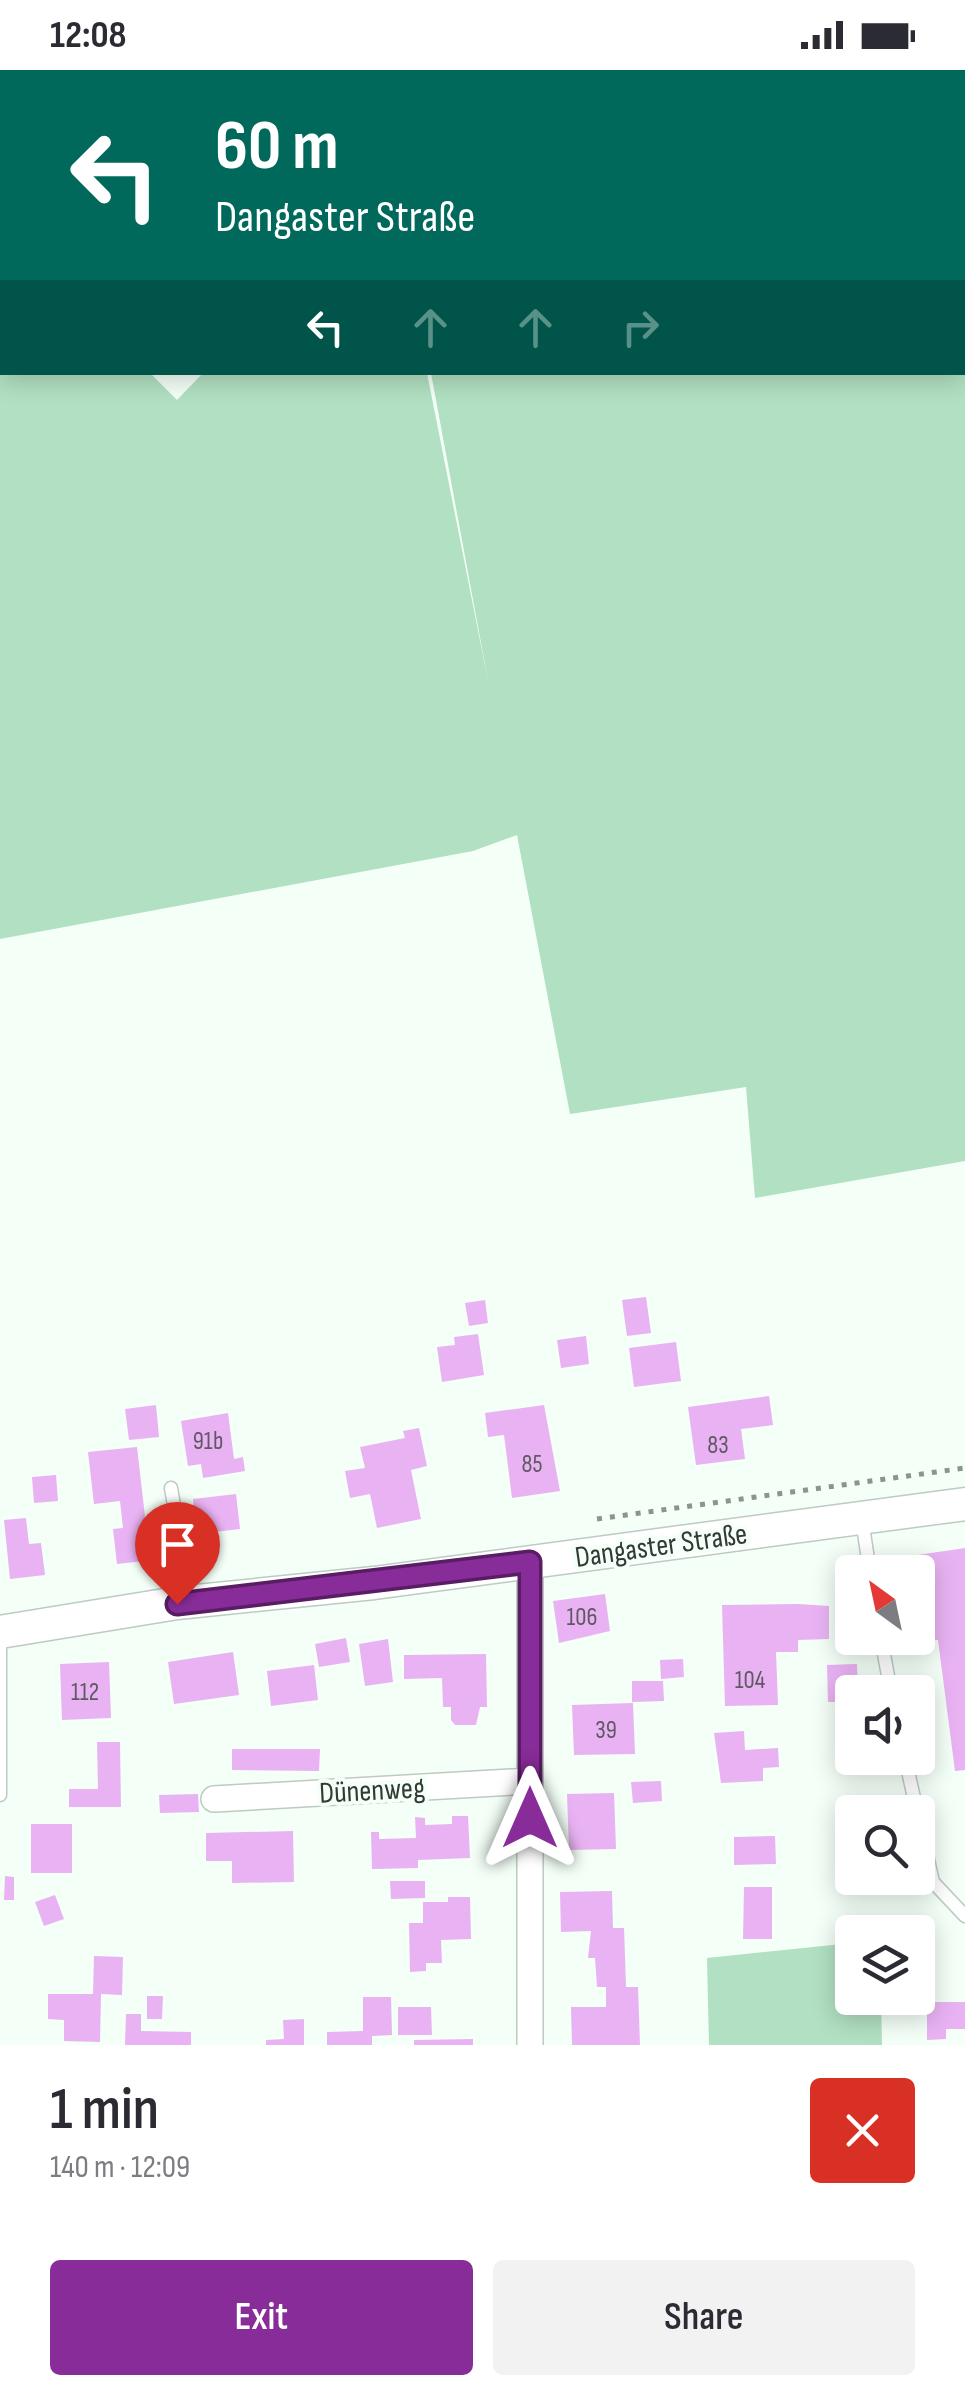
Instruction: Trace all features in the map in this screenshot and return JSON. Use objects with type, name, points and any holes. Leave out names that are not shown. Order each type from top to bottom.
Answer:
[{"type":"street","name":"Dangaster Straße","points":[[0,1632],[177,1604],[965,1504]]},
{"type":"street","points":[[530,1562],[530,2045]]},
{"type":"street","name":"Dünenweg","points":[[214,1799],[530,1780]]},
{"type":"lane","points":[[172,1488],[188,1586],[177,1604]]},
{"type":"lane","points":[[862,1518],[867,1555]]},
{"type":"lane","points":[[0,1646],[0,1795]]},
{"type":"lane","points":[[909,1775],[934,1882],[965,1916]]},
{"type":"path","points":[[582,1521],[965,1468]]},
{"type":"green space","points":[[0,375],[152,375],[177,400],[201,375],[427,375],[489,686],[431,375],[965,375],[965,1161],[755,1198],[746,1087],[570,1114],[517,835],[473,851],[0,939]]},
{"type":"green space","points":[[835,1945],[835,2015],[881,2015],[882,2045],[709,2045],[707,1958]]},
{"type":"building","points":[[646,1297],[651,1333],[627,1336],[622,1300]]},
{"type":"building","points":[[485,1300],[488,1323],[469,1326],[465,1303]]},
{"type":"building","points":[[478,1334],[484,1375],[442,1382],[437,1347],[455,1345],[454,1337]]},
{"type":"building","points":[[586,1336],[589,1364],[561,1368],[557,1340]]},
{"type":"building","points":[[676,1342],[681,1381],[634,1387],[629,1348]]},
{"type":"building","points":[[769,1396],[773,1425],[741,1429],[745,1459],[696,1465],[688,1407]]},
{"type":"building","points":[[156,1405],[159,1437],[129,1440],[125,1409]]},
{"type":"building","points":[[544,1405],[560,1491],[512,1498],[504,1435],[488,1437],[485,1413]]},
{"type":"building","points":[[228,1413],[234,1459],[243,1457],[245,1471],[203,1478],[201,1464],[188,1466],[181,1421]]},
{"type":"building","points":[[419,1428],[427,1466],[411,1470],[421,1519],[377,1528],[370,1494],[350,1498],[345,1471],[365,1468],[360,1447],[405,1438],[403,1431]]},
{"type":"building","points":[[137,1447],[146,1525],[157,1524],[161,1559],[117,1564],[113,1529],[123,1528],[120,1501],[94,1504],[88,1452]]},
{"type":"building","points":[[56,1475],[58,1501],[34,1503],[32,1477]]},
{"type":"building","points":[[236,1494],[240,1529],[197,1534],[193,1499]]},
{"type":"building","points":[[26,1518],[29,1544],[41,1543],[45,1575],[10,1579],[4,1520]]},
{"type":"building","points":[[965,1548],[965,1770],[955,1771],[938,1640],[935,1640],[935,1555],[918,1555]]},
{"type":"building","points":[[605,1594],[610,1631],[559,1643],[553,1601]]},
{"type":"building","points":[[722,1605],[829,1606],[829,1639],[798,1640],[798,1652],[776,1652],[778,1705],[725,1706]]},
{"type":"building","points":[[346,1638],[350,1662],[319,1667],[315,1644]]},
{"type":"building","points":[[388,1639],[393,1682],[365,1686],[359,1644]]},
{"type":"building","points":[[233,1652],[239,1695],[174,1704],[168,1662]]},
{"type":"building","points":[[486,1654],[487,1707],[480,1707],[476,1725],[455,1725],[451,1720],[451,1707],[443,1707],[442,1678],[404,1679],[404,1655]]},
{"type":"building","points":[[683,1659],[684,1677],[661,1679],[660,1660]]},
{"type":"building","points":[[109,1662],[111,1718],[62,1720],[60,1664]]},
{"type":"building","points":[[857,1664],[857,1675],[835,1675],[835,1702],[828,1702],[827,1665]]},
{"type":"building","points":[[314,1665],[318,1700],[271,1706],[267,1671]]},
{"type":"building","points":[[632,1681],[663,1681],[664,1701],[632,1702]]},
{"type":"building","points":[[633,1703],[635,1754],[574,1755],[572,1705]]},
{"type":"building","points":[[744,1731],[745,1750],[778,1748],[779,1767],[763,1768],[763,1781],[721,1783],[714,1733]]},
{"type":"building","points":[[97,1742],[120,1742],[121,1807],[69,1807],[69,1789],[98,1789]]},
{"type":"building","points":[[232,1749],[320,1749],[319,1771],[232,1770]]},
{"type":"building","points":[[661,1781],[662,1801],[633,1803],[631,1782]]},
{"type":"building","points":[[614,1793],[616,1849],[569,1850],[567,1794]]},
{"type":"building","points":[[198,1794],[199,1812],[160,1813],[159,1795]]},
{"type":"building","points":[[452,1816],[468,1816],[470,1858],[418,1860],[418,1868],[372,1869],[371,1832],[379,1832],[379,1839],[416,1838],[415,1817],[425,1818],[425,1825],[452,1824]]},
{"type":"building","points":[[31,1824],[72,1824],[72,1873],[31,1873]]},
{"type":"building","points":[[293,1831],[294,1882],[232,1883],[232,1861],[206,1861],[206,1833]]},
{"type":"building","points":[[775,1836],[776,1864],[734,1865],[734,1837]]},
{"type":"building","points":[[5,1876],[14,1877],[14,1900],[4,1900]]},
{"type":"building","points":[[390,1881],[425,1881],[425,1898],[391,1899]]},
{"type":"building","points":[[744,1887],[772,1887],[772,1939],[743,1939]]},
{"type":"building","points":[[612,1891],[613,1928],[624,1928],[626,1987],[638,1987],[640,2045],[572,2045],[571,2007],[606,2007],[606,1987],[597,1987],[595,1958],[588,1958],[591,1931],[561,1932],[560,1892]]},
{"type":"building","points":[[55,1895],[64,1919],[44,1926],[35,1902]]},
{"type":"building","points":[[448,1897],[470,1897],[471,1939],[441,1940],[442,1963],[426,1963],[426,1971],[410,1972],[409,1923],[423,1923],[423,1902],[448,1902]]},
{"type":"building","points":[[94,1956],[123,1957],[122,1995],[101,1994],[100,2042],[64,2041],[64,2020],[48,2019],[48,1994],[93,1994]]},
{"type":"building","points":[[147,1996],[163,1996],[162,2019],[147,2019]]},
{"type":"building","points":[[363,1997],[391,1997],[392,2035],[372,2036],[372,2045],[327,2045],[327,2032],[363,2031]]},
{"type":"building","points":[[935,2002],[965,2002],[965,2029],[946,2029],[946,2039],[927,2040],[927,2015],[935,2015]]},
{"type":"building","points":[[398,2007],[431,2007],[432,2035],[398,2035]]},
{"type":"building","points":[[126,2014],[141,2014],[141,2031],[191,2032],[191,2045],[125,2045]]},
{"type":"building","points":[[304,2019],[304,2045],[266,2045],[266,2040],[284,2039],[283,2020]]},
{"type":"building","points":[[473,2039],[473,2045],[414,2045],[414,2040]]},
{"type":"route","points":[[177,1604],[530,1562],[530,1818]]}]
